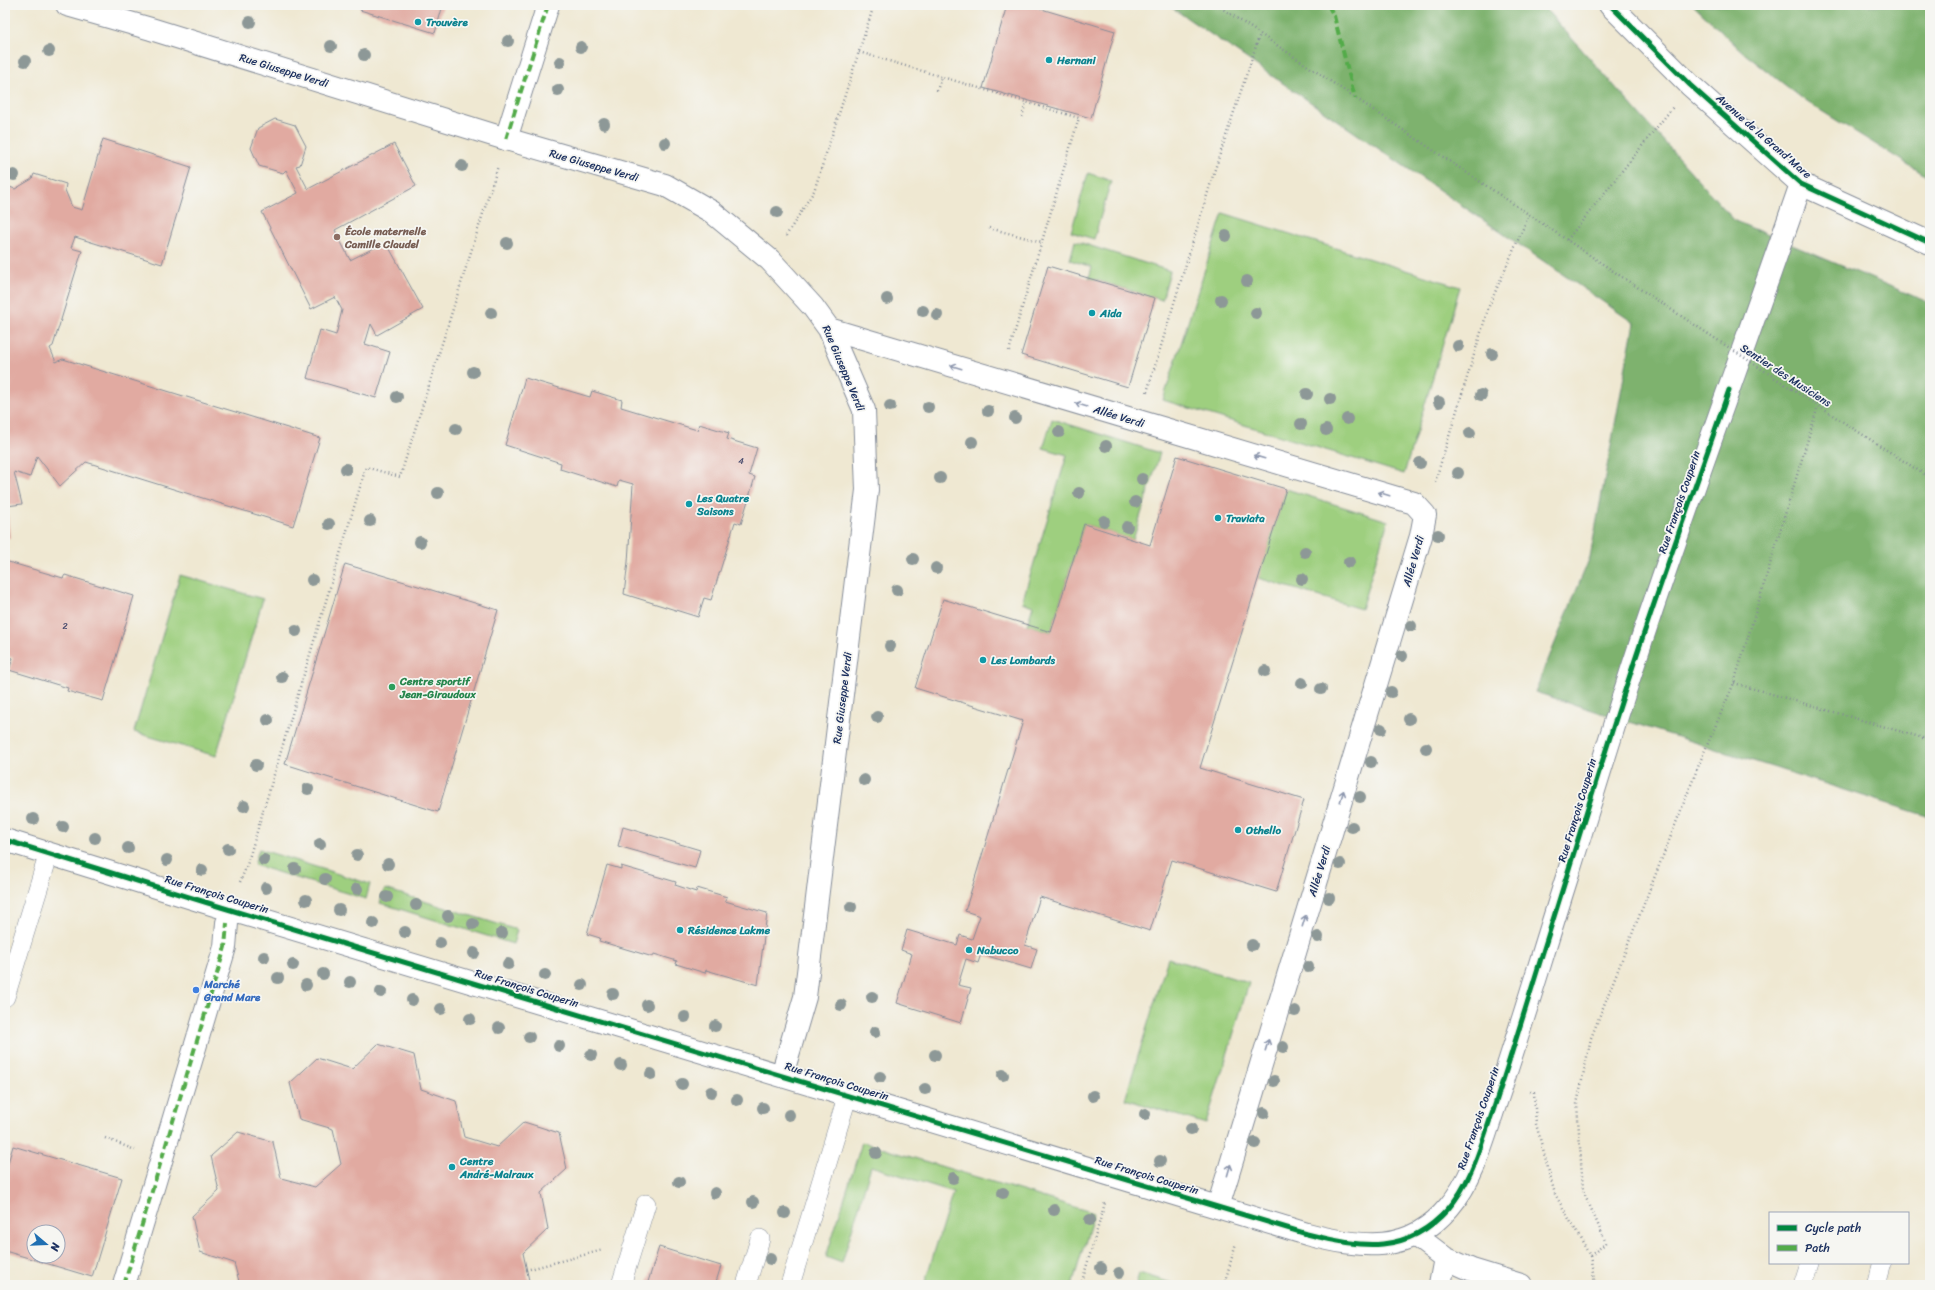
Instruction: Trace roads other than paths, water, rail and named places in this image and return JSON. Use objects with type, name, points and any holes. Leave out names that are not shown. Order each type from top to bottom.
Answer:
[{"type":"street","name":"Rue Giuseppe Verdi","points":[[67,5],[144,26],[506,139],[665,186],[712,212],[770,260],[813,307],[829,329],[864,410],[867,490],[805,997],[782,1075]]},
{"type":"street","points":[[506,139],[548,5]]},
{"type":"street","name":"Avenue de la Grand'Mare","points":[[1610,5],[1690,85],[1801,184],[1930,243]]},
{"type":"street","name":"Rue François Couperin","points":[[5,840],[1218,1207],[1341,1242],[1370,1245],[1393,1243],[1416,1236],[1449,1208],[1464,1186],[1477,1158],[1503,1080],[1637,653],[1801,184]]},
{"type":"street","name":"Allée Verdi","points":[[829,329],[1414,503],[1425,515],[1422,536],[1218,1207]]},
{"type":"street","points":[[124,1285],[225,948],[227,923]]},
{"type":"street","points":[[1416,1236],[1445,1258],[1472,1270],[1521,1285]]},
{"type":"street","points":[[1440,1285],[1445,1258]]},
{"type":"lane","points":[[5,997],[49,853]]},
{"type":"lane","points":[[790,1285],[848,1094]]},
{"type":"lane","points":[[621,1285],[646,1204]]},
{"type":"lane","points":[[746,1285],[760,1239]]},
{"type":"lane","points":[[1803,1285],[1810,1264]]},
{"type":"lane","points":[[1876,1285],[1882,1264]]},
{"type":"place","name":"Trouvère","points":[[418,22]]},
{"type":"place","name":"Hernani","points":[[1049,60]]},
{"type":"place","name":"École maternelle Camille Claudel","points":[[337,237]]},
{"type":"place","name":"Aida","points":[[1092,313]]},
{"type":"place","name":"Les Quatre Saisons","points":[[689,504]]},
{"type":"place","name":"Traviata","points":[[1218,518]]},
{"type":"place","name":"Les Lombards","points":[[983,660]]},
{"type":"place","name":"Centre sportif Jean-Giraudoux","points":[[392,687]]},
{"type":"place","name":"Othello","points":[[1238,830]]},
{"type":"place","name":"Résidence Lakme","points":[[680,930]]},
{"type":"place","name":"Nabucco","points":[[969,950]]},
{"type":"place","name":"Marché Grand Mare","points":[[196,990]]},
{"type":"place","name":"Centre André-Malraux","points":[[452,1167]]}]
